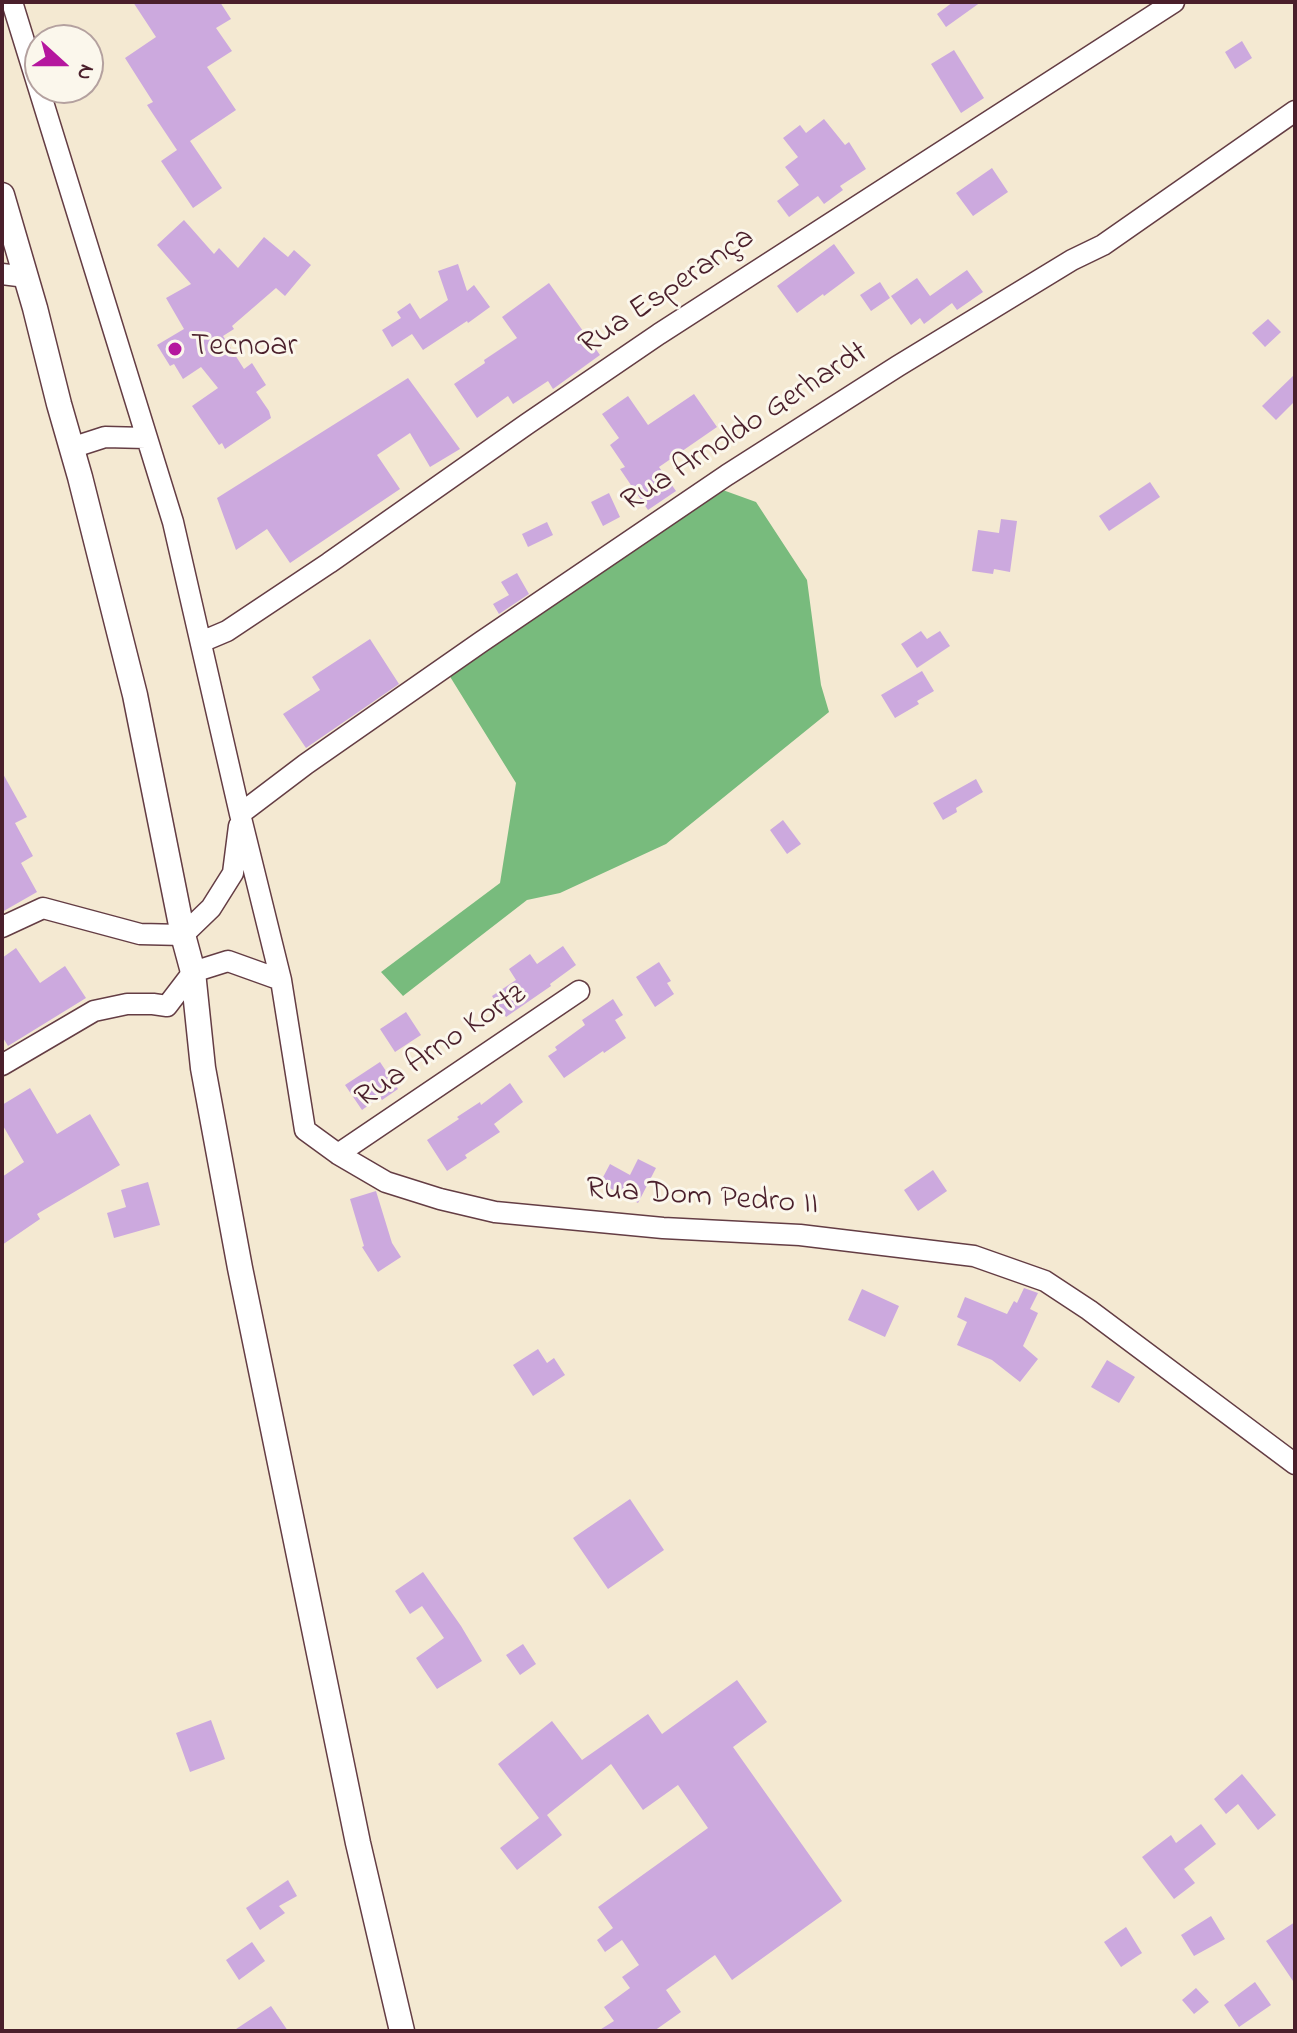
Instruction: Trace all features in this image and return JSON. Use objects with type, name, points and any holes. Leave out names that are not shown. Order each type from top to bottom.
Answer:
[{"type":"main road","points":[[2,195],[14,276],[71,448],[135,695],[193,972],[203,1068],[243,1283],[358,1843],[402,2031]]},
{"type":"street","name":"Rua Dom Pedro II","points":[[12,2],[173,522],[281,980],[305,1130],[386,1182],[495,1212],[663,1228],[800,1235],[974,1256],[1045,1281],[1056,1288],[1295,1464]]},
{"type":"street","name":"Rua Esperança","points":[[201,642],[227,631],[329,563],[659,334],[1174,2]]},
{"type":"street","name":"Rua Arnoldo Gerhardt","points":[[240,814],[481,642],[727,475],[1072,260],[1103,245],[1295,111]]},
{"type":"street","points":[[105,437],[124,419],[132,391]]},
{"type":"street","points":[[71,448],[105,437],[146,438]]},
{"type":"street","points":[[2,927],[43,908],[140,934],[183,935],[211,908],[233,873],[240,814]]},
{"type":"street","points":[[2,1065],[94,1011],[127,1004],[167,1006],[193,972],[228,961],[281,980]]},
{"type":"street","name":"Rua Arno Kortz","points":[[338,1154],[579,991]]},
{"type":"green space","points":[[720,489],[756,502],[807,580],[821,685],[829,712],[666,844],[560,893],[527,900],[403,996],[381,972],[500,883],[516,783],[449,675]]},
{"type":"building","points":[[133,2],[220,2],[231,19],[216,28],[232,51],[207,67],[236,110],[190,141],[222,188],[193,208],[161,161],[177,150],[147,105],[153,102],[125,58],[156,37]]},
{"type":"building","points":[[953,2],[981,2],[946,27],[937,14]]},
{"type":"building","points":[[1242,41],[1252,58],[1235,69],[1225,52]]},
{"type":"building","points":[[954,50],[984,98],[961,113],[931,64]]},
{"type":"building","points":[[824,119],[845,145],[849,142],[866,169],[840,186],[843,190],[824,204],[818,196],[789,217],[777,201],[799,185],[785,167],[798,157],[783,138],[800,125],[806,133]]},
{"type":"building","points":[[992,168],[1008,192],[973,216],[956,193]]},
{"type":"building","points":[[184,220],[214,254],[219,248],[238,268],[264,237],[288,257],[294,250],[311,265],[285,296],[276,288],[223,336],[244,369],[252,363],[266,385],[256,392],[271,418],[225,449],[192,406],[218,388],[201,367],[183,379],[174,364],[170,366],[157,345],[184,329],[166,298],[191,284],[157,245]]},
{"type":"building","points":[[834,244],[855,273],[797,313],[777,286]]},
{"type":"building","points":[[458,264],[467,291],[474,285],[490,307],[423,350],[412,334],[392,347],[382,330],[401,318],[397,312],[410,303],[420,319],[448,300],[438,271]]},
{"type":"building","points":[[967,270],[983,292],[957,310],[952,303],[924,324],[920,318],[911,325],[891,296],[917,278],[930,296]]},
{"type":"building","points":[[880,282],[890,298],[871,311],[860,295]]},
{"type":"building","points":[[549,283],[600,355],[553,389],[548,381],[513,404],[508,396],[477,418],[454,384],[517,338],[502,317]]},
{"type":"building","points":[[1268,319],[1281,332],[1265,347],[1252,333]]},
{"type":"building","points":[[1295,374],[1295,401],[1276,420],[1262,406]]},
{"type":"building","points":[[408,378],[460,449],[430,467],[410,433],[377,455],[400,489],[290,563],[267,529],[236,550],[217,498]]},
{"type":"building","points":[[694,394],[717,427],[659,467],[676,491],[648,510],[620,469],[625,467],[610,445],[619,438],[602,414],[628,396],[648,425]]},
{"type":"building","points":[[1150,482],[1160,497],[1109,531],[1099,516]]},
{"type":"building","points":[[609,493],[620,517],[603,526],[591,502]]},
{"type":"building","points":[[1001,519],[1017,521],[1010,572],[994,569],[993,574],[972,571],[978,530],[999,533]]},
{"type":"building","points":[[547,522],[553,535],[528,547],[522,534]]},
{"type":"building","points":[[517,573],[529,594],[499,614],[493,604],[509,595],[501,582]]},
{"type":"building","points":[[921,631],[927,639],[940,631],[950,646],[917,668],[901,644]]},
{"type":"building","points":[[370,639],[399,684],[306,748],[283,714],[320,690],[312,677]]},
{"type":"building","points":[[922,671],[934,691],[895,718],[881,695]]},
{"type":"building","points":[[2,772],[27,817],[15,823],[33,856],[21,863],[37,892],[2,912]]},
{"type":"building","points":[[976,779],[983,792],[943,820],[933,803]]},
{"type":"building","points":[[783,820],[801,844],[787,854],[770,830]]},
{"type":"building","points":[[563,946],[576,965],[506,1017],[492,996],[516,980],[509,969],[530,954],[537,964]]},
{"type":"building","points":[[16,948],[40,983],[65,966],[86,998],[8,1046],[2,1036],[2,958]]},
{"type":"building","points":[[659,962],[671,981],[667,983],[674,994],[655,1007],[636,977]]},
{"type":"building","points":[[613,999],[623,1015],[615,1020],[626,1038],[564,1078],[548,1056],[557,1050],[555,1047],[585,1025],[582,1020]]},
{"type":"building","points":[[406,1012],[421,1035],[395,1052],[380,1029]]},
{"type":"building","points":[[380,1062],[398,1089],[362,1110],[345,1085]]},
{"type":"building","points":[[510,1083],[523,1102],[494,1124],[500,1132],[447,1171],[427,1140]]},
{"type":"building","points":[[30,1088],[57,1134],[90,1114],[120,1165],[37,1214],[40,1219],[2,1245],[2,1177],[24,1162],[2,1124],[2,1105]]},
{"type":"building","points":[[638,1159],[656,1168],[638,1203],[600,1183],[610,1164],[630,1175]]},
{"type":"building","points":[[933,1170],[947,1191],[918,1211],[904,1190]]},
{"type":"building","points":[[148,1182],[160,1225],[114,1238],[107,1213],[126,1207],[121,1190]]},
{"type":"building","points":[[376,1191],[392,1243],[401,1257],[378,1272],[362,1247],[350,1199]]},
{"type":"building","points":[[1024,1288],[1038,1293],[1030,1309],[1038,1313],[1023,1346],[1038,1359],[1020,1382],[992,1360],[957,1345],[967,1322],[957,1317],[965,1297],[1007,1314]]},
{"type":"building","points":[[862,1289],[899,1306],[885,1337],[848,1320]]},
{"type":"building","points":[[538,1349],[547,1363],[554,1358],[565,1375],[533,1396],[513,1365]]},
{"type":"building","points":[[1107,1360],[1135,1377],[1119,1403],[1091,1387]]},
{"type":"building","points":[[630,1499],[664,1550],[608,1589],[573,1538]]},
{"type":"building","points":[[423,1572],[482,1661],[437,1689],[416,1658],[444,1638],[422,1606],[410,1614],[395,1591]]},
{"type":"building","points":[[523,1644],[536,1664],[520,1675],[506,1655]]},
{"type":"building","points":[[737,1680],[767,1722],[733,1747],[842,1901],[732,1980],[715,1955],[666,1990],[681,2012],[654,2031],[598,2031],[614,2021],[604,2007],[630,1988],[622,1977],[639,1965],[622,1940],[605,1952],[597,1940],[613,1928],[598,1907],[708,1828],[678,1785],[643,1810],[611,1764],[547,1815],[562,1835],[517,1870],[500,1848],[539,1818],[498,1764],[552,1721],[582,1760],[648,1714],[662,1734]]},
{"type":"building","points":[[211,1720],[225,1759],[190,1772],[176,1733]]},
{"type":"building","points":[[1242,1774],[1276,1815],[1258,1830],[1238,1804],[1226,1814],[1214,1799]]},
{"type":"building","points":[[1201,1824],[1216,1844],[1184,1869],[1195,1883],[1174,1899],[1142,1857],[1171,1835],[1176,1843]]},
{"type":"building","points":[[288,1880],[297,1896],[279,1906],[285,1913],[260,1930],[246,1908]]},
{"type":"building","points":[[1211,1916],[1225,1939],[1194,1956],[1181,1935]]},
{"type":"building","points":[[1295,1922],[1295,1984],[1266,1941]]},
{"type":"building","points":[[1126,1927],[1142,1953],[1121,1967],[1104,1942]]},
{"type":"building","points":[[252,1942],[265,1961],[239,1980],[226,1960]]},
{"type":"building","points":[[1255,1982],[1271,2005],[1239,2027],[1224,2005]]},
{"type":"building","points":[[1196,1988],[1209,2002],[1194,2014],[1182,2000]]},
{"type":"building","points":[[271,2006],[288,2031],[233,2031]]},
{"type":"place","name":"Tecnoar","points":[[175,349]]}]
